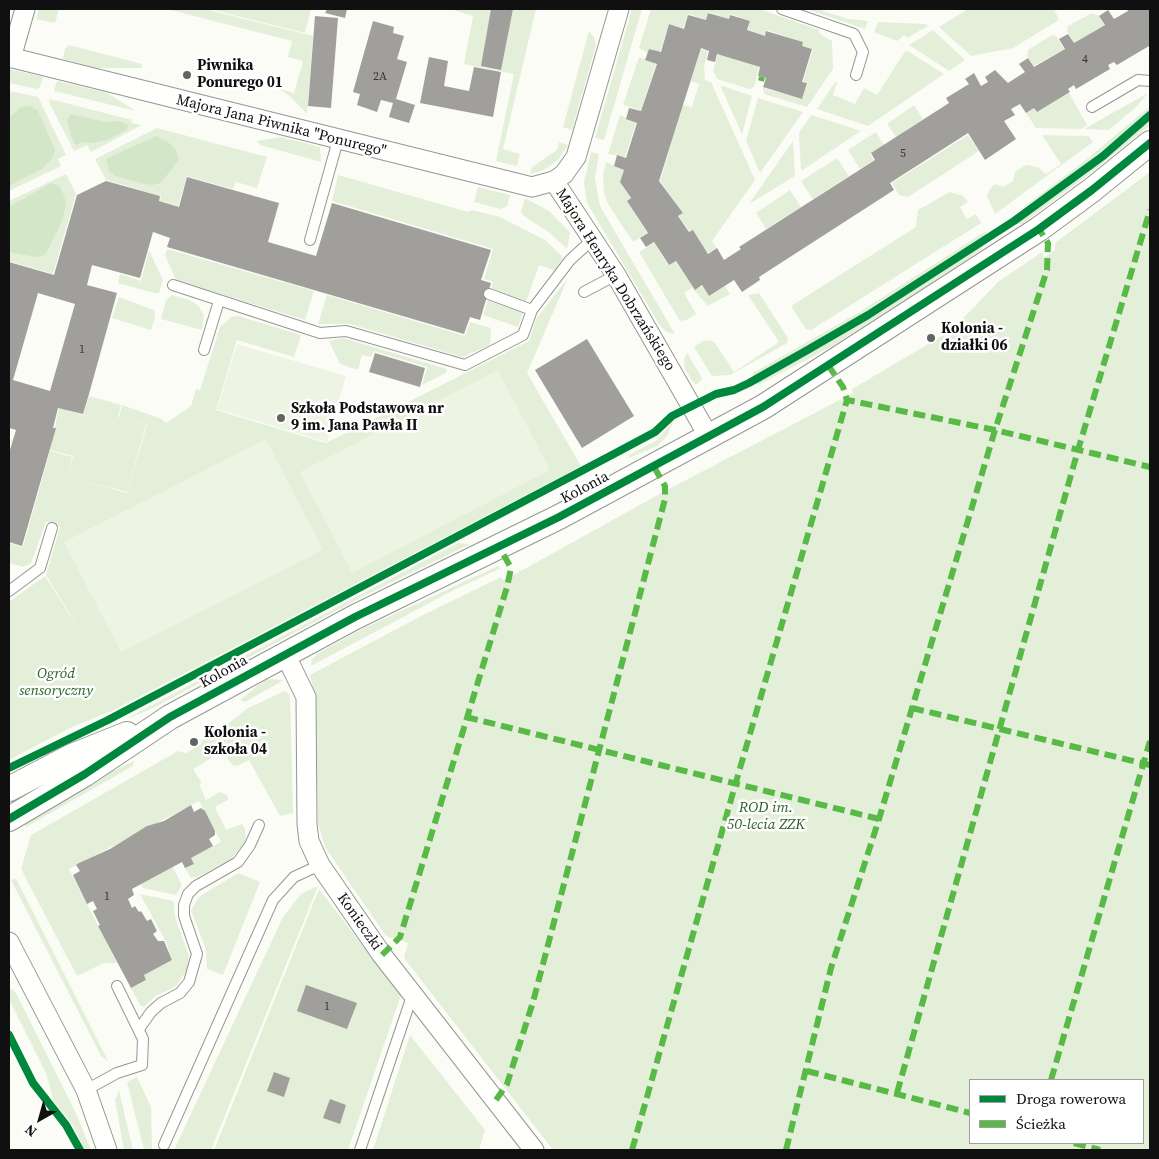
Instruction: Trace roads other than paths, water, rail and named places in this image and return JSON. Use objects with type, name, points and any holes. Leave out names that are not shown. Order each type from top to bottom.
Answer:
[{"type":"street","points":[[10,57],[25,9]]},
{"type":"street","name":"Majora Henryka Dobrzańskiego","points":[[619,9],[576,157],[564,174],[554,181],[616,275],[710,437]]},
{"type":"street","name":"Majora Jana Piwnika \"Ponurego\"","points":[[10,57],[518,185],[532,187],[554,181]]},
{"type":"street","name":"Kolonia","points":[[9,819],[85,774],[170,716],[355,617],[500,548],[710,437],[791,390],[1039,229],[1092,190],[1150,143]]},
{"type":"street","name":"Konieczki","points":[[285,654],[306,697],[306,824],[309,841],[320,865],[412,996],[534,1150]]},
{"type":"street","name":"Kolonia","points":[[9,789],[72,756],[170,716]]},
{"type":"street","points":[[9,942],[86,1090],[107,1150]]},
{"type":"lane","points":[[782,9],[854,34],[864,52],[856,75]]},
{"type":"lane","points":[[1092,107],[1138,80],[1150,81]]},
{"type":"lane","points":[[310,240],[338,140]]},
{"type":"lane","points":[[173,285],[320,333],[346,330],[465,366],[523,334],[532,310],[570,260],[593,239]]},
{"type":"lane","points":[[584,292],[616,275]]},
{"type":"lane","points":[[489,294],[532,310]]},
{"type":"lane","points":[[204,350],[219,301]]},
{"type":"lane","points":[[10,589],[40,568],[52,528]]},
{"type":"lane","points":[[139,1028],[150,1012],[161,1003],[180,993],[189,982],[195,966],[197,954],[184,916],[184,905],[188,894],[196,886],[238,862],[250,845],[259,825]]},
{"type":"lane","points":[[164,1144],[273,900],[294,877],[320,865]]},
{"type":"lane","points":[[86,1090],[117,1072],[142,1065],[145,1047],[139,1028],[117,986]]},
{"type":"lane","points":[[360,1150],[412,996]]},
{"type":"place","name":"Piwnika Ponurego 01","points":[[187,75]]},
{"type":"place","name":"Kolonia - działki 06","points":[[931,338]]},
{"type":"place","name":"Szkoła Podstawowa nr 9 im. Jana Pawła II","points":[[281,418]]},
{"type":"place","name":"Kolonia - szkoła 04","points":[[194,742]]},
{"type":"park label","name":"Ogród sensoryczny","points":[[56,682]]},
{"type":"park label","name":"ROD im. 50-lecia ZZK","points":[[766,816]]}]
